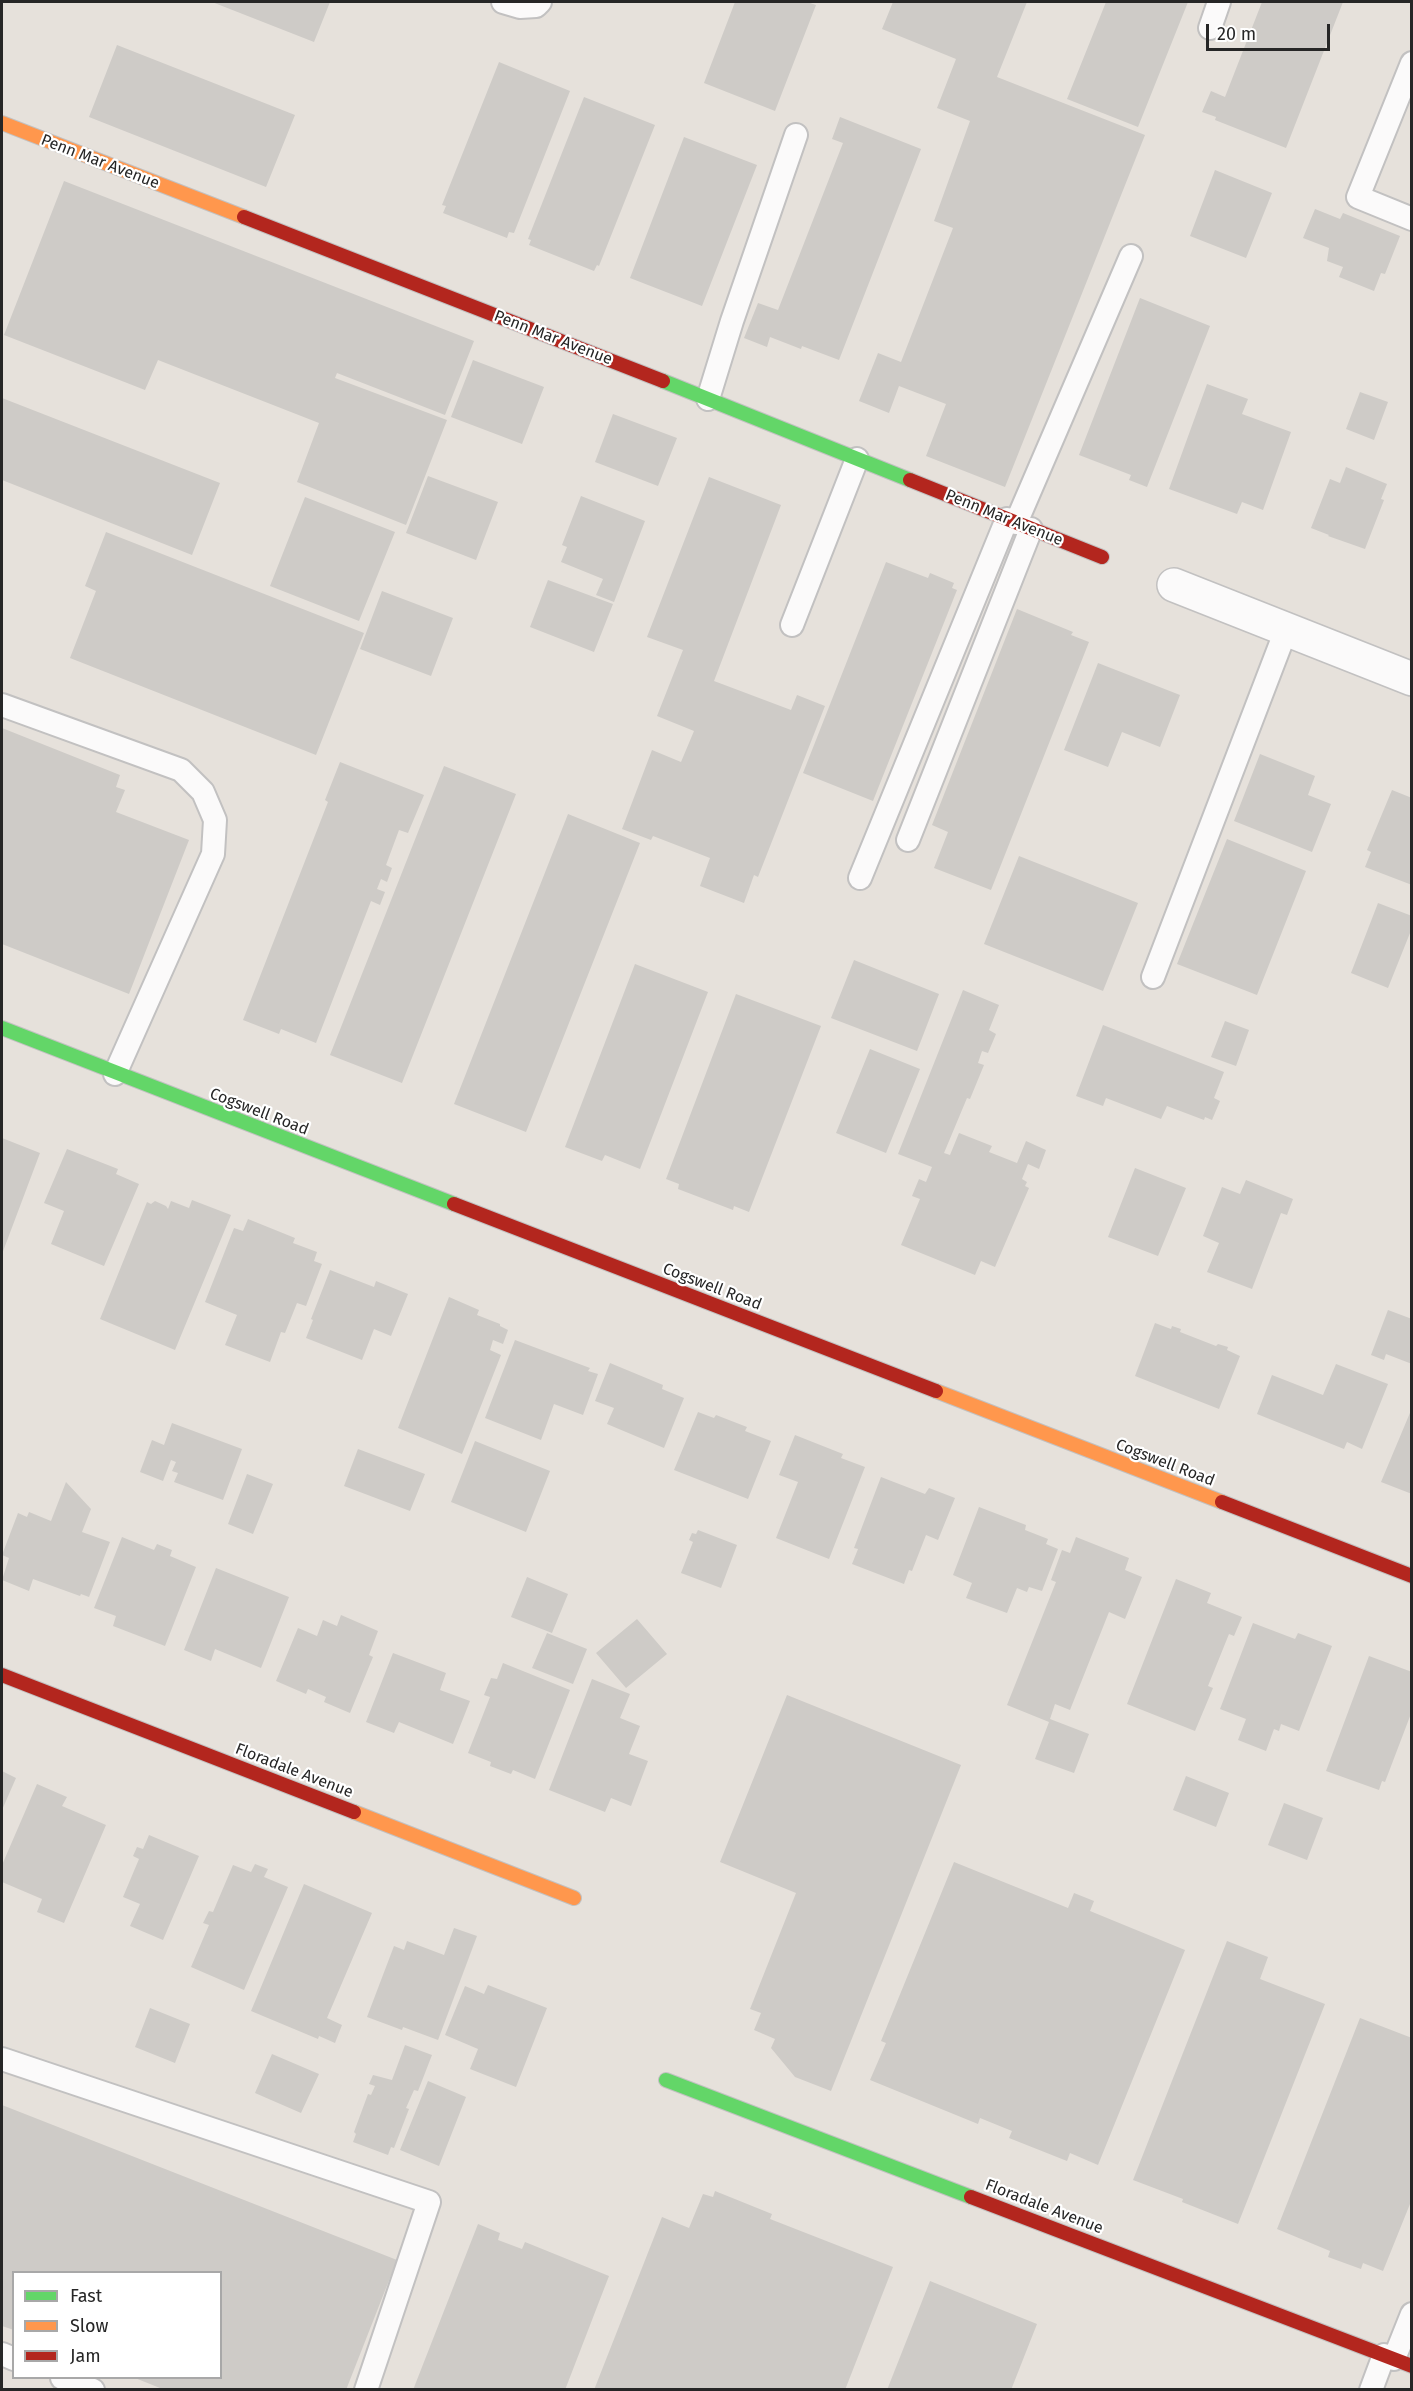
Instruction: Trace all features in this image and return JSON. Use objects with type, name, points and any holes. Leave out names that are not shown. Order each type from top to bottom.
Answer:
[{"type":"street","name":"Penn Mar Avenue","points":[[2,123],[708,399],[1102,557]]},
{"type":"street","points":[[1174,585],[1412,679]]},
{"type":"street","name":"Cogswell Road","points":[[2,1028],[115,1074],[1412,1576]]},
{"type":"street","name":"Floradale Avenue","points":[[2,1675],[574,1898]]},
{"type":"street","name":"Floradale Avenue","points":[[666,2080],[1396,2360]]},
{"type":"lane","points":[[503,2],[520,7],[536,6],[540,2]]},
{"type":"lane","points":[[1210,28],[1220,2]]},
{"type":"lane","points":[[1409,74],[1358,197],[1412,219]]},
{"type":"lane","points":[[708,399],[732,321],[796,135]]},
{"type":"lane","points":[[860,878],[1018,524],[1131,256]]},
{"type":"lane","points":[[792,625],[857,459]]},
{"type":"lane","points":[[908,840],[1018,524]]},
{"type":"lane","points":[[1153,977],[1286,630]]},
{"type":"lane","points":[[2,705],[181,770],[203,792],[215,820],[213,854],[115,1074]]},
{"type":"lane","points":[[2,2059],[429,2202],[366,2390]]},
{"type":"lane","points":[[1371,2390],[1396,2360],[1412,2314]]},
{"type":"lane","points":[[65,2379],[93,2390]]},
{"type":"building","points":[[212,2],[330,2],[314,42]]},
{"type":"building","points":[[735,2],[807,2],[816,5],[775,111],[704,83]]},
{"type":"building","points":[[893,2],[1027,2],[997,77],[1145,135],[1005,487],[926,456],[946,404],[899,386],[889,413],[859,401],[878,353],[901,362],[953,228],[934,221],[970,121],[937,108],[956,59],[882,29]]},
{"type":"building","points":[[1106,2],[1188,2],[1138,127],[1067,99]]},
{"type":"building","points":[[1262,2],[1343,2],[1286,148],[1215,120],[1216,117],[1202,112],[1211,91],[1225,97]]},
{"type":"building","points":[[117,45],[295,115],[266,187],[89,117]]},
{"type":"building","points":[[499,62],[570,91],[514,233],[509,232],[507,238],[443,213],[446,206],[442,205]]},
{"type":"building","points":[[584,97],[655,125],[599,266],[597,265],[594,271],[529,245],[531,240],[528,239]]},
{"type":"building","points":[[840,117],[921,149],[839,360],[770,337],[767,347],[744,338],[758,303],[778,310],[843,143],[832,139]]},
{"type":"building","points":[[684,137],[757,165],[702,306],[630,278]]},
{"type":"building","points":[[1215,170],[1272,193],[1246,258],[1190,236]]},
{"type":"building","points":[[64,181],[474,341],[445,415],[337,373],[335,378],[447,420],[406,525],[297,482],[319,423],[158,360],[145,390],[4,335]]},
{"type":"building","points":[[1315,209],[1340,219],[1343,213],[1400,236],[1385,274],[1381,273],[1374,291],[1339,277],[1343,267],[1327,261],[1329,248],[1303,238]]},
{"type":"building","points":[[1140,298],[1210,326],[1147,487],[1129,480],[1131,475],[1079,455]]},
{"type":"building","points":[[473,360],[544,387],[522,444],[451,417]]},
{"type":"building","points":[[1207,384],[1248,399],[1242,414],[1291,432],[1263,510],[1242,502],[1237,514],[1169,489]]},
{"type":"building","points":[[1360,392],[1388,402],[1374,440],[1346,429]]},
{"type":"building","points":[[2,398],[220,483],[192,555],[2,480]]},
{"type":"building","points":[[613,414],[677,438],[658,486],[595,462]]},
{"type":"building","points":[[1346,467],[1387,484],[1381,499],[1384,500],[1365,549],[1311,528],[1330,479],[1340,483]]},
{"type":"building","points":[[428,476],[498,502],[476,560],[406,533]]},
{"type":"building","points":[[709,477],[781,505],[714,681],[791,710],[797,695],[825,706],[758,877],[754,875],[744,903],[700,886],[710,858],[653,836],[651,840],[622,829],[652,750],[681,762],[694,731],[657,716],[683,650],[647,637]]},
{"type":"building","points":[[581,496],[645,521],[614,602],[596,595],[603,579],[561,562],[567,547],[562,545]]},
{"type":"building","points":[[305,497],[395,532],[359,621],[270,586]]},
{"type":"building","points":[[106,532],[364,633],[316,755],[70,658],[96,591],[85,586]]},
{"type":"building","points":[[886,562],[928,578],[930,573],[954,583],[952,588],[957,590],[873,801],[803,773]]},
{"type":"building","points":[[548,580],[613,604],[594,652],[530,627]]},
{"type":"building","points":[[382,591],[453,618],[431,676],[360,649]]},
{"type":"building","points":[[1017,609],[1073,632],[1071,635],[1089,642],[991,890],[934,868],[948,832],[932,825]]},
{"type":"building","points":[[1098,663],[1180,695],[1160,747],[1122,732],[1108,767],[1064,750]]},
{"type":"building","points":[[2,728],[120,775],[116,787],[125,790],[116,812],[189,840],[129,994],[2,944]]},
{"type":"building","points":[[1260,754],[1315,776],[1308,795],[1331,804],[1312,852],[1234,821]]},
{"type":"building","points":[[340,762],[424,795],[408,833],[399,830],[386,865],[392,868],[387,882],[381,879],[377,889],[385,892],[380,905],[371,901],[316,1043],[281,1029],[279,1034],[243,1020],[328,802],[325,800]]},
{"type":"building","points":[[444,766],[516,794],[402,1083],[330,1055]]},
{"type":"building","points":[[1392,790],[1412,798],[1412,885],[1365,867],[1371,852],[1367,850]]},
{"type":"building","points":[[568,814],[640,843],[526,1132],[454,1104]]},
{"type":"building","points":[[1227,839],[1306,871],[1257,995],[1177,964]]},
{"type":"building","points":[[1019,856],[1138,903],[1103,991],[984,944]]},
{"type":"building","points":[[1378,903],[1412,916],[1412,928],[1388,988],[1351,973]]},
{"type":"building","points":[[854,960],[939,994],[917,1051],[831,1018]]},
{"type":"building","points":[[635,964],[708,992],[640,1169],[605,1155],[602,1161],[565,1147]]},
{"type":"building","points":[[963,990],[999,1005],[989,1030],[996,1034],[988,1053],[982,1051],[978,1063],[984,1065],[970,1099],[967,1098],[944,1153],[950,1155],[959,1133],[992,1146],[989,1152],[1017,1163],[1026,1141],[1046,1150],[1039,1169],[1028,1164],[1022,1179],[1027,1182],[1025,1186],[1029,1188],[995,1267],[981,1261],[975,1275],[901,1245],[920,1199],[912,1196],[919,1179],[926,1182],[932,1167],[898,1154]]},
{"type":"building","points":[[736,994],[821,1026],[749,1212],[734,1206],[733,1210],[678,1189],[679,1184],[666,1179]]},
{"type":"building","points":[[1225,1021],[1249,1030],[1236,1066],[1211,1057]]},
{"type":"building","points":[[1103,1025],[1224,1072],[1214,1098],[1220,1101],[1212,1120],[1205,1117],[1204,1120],[1167,1106],[1161,1119],[1106,1098],[1103,1106],[1076,1096]]},
{"type":"building","points":[[870,1049],[920,1069],[886,1153],[836,1133]]},
{"type":"building","points":[[2,1138],[40,1153],[2,1254]]},
{"type":"building","points":[[67,1149],[118,1169],[116,1174],[139,1184],[104,1266],[51,1244],[64,1211],[44,1203]]},
{"type":"building","points":[[1135,1168],[1186,1188],[1158,1256],[1108,1237]]},
{"type":"building","points":[[1246,1180],[1293,1199],[1287,1215],[1281,1213],[1252,1289],[1207,1272],[1219,1243],[1203,1236],[1222,1187],[1240,1194]]},
{"type":"building","points":[[192,1200],[231,1215],[175,1350],[100,1319],[147,1202],[151,1204],[155,1201],[168,1209],[171,1201],[189,1208]]},
{"type":"building","points":[[248,1219],[295,1238],[293,1243],[317,1252],[314,1261],[322,1264],[306,1306],[297,1303],[285,1333],[281,1332],[270,1362],[225,1345],[237,1315],[205,1302],[234,1228],[243,1231]]},
{"type":"building","points":[[330,1270],[374,1287],[376,1281],[408,1294],[391,1336],[374,1329],[362,1360],[306,1338]]},
{"type":"building","points":[[449,1297],[479,1310],[477,1315],[500,1324],[508,1330],[503,1344],[493,1340],[490,1350],[501,1355],[462,1454],[398,1428]]},
{"type":"building","points":[[1388,1310],[1412,1319],[1412,1364],[1386,1354],[1384,1360],[1371,1355]]},
{"type":"building","points":[[1155,1323],[1171,1329],[1172,1326],[1181,1329],[1180,1332],[1216,1346],[1218,1344],[1228,1347],[1227,1350],[1240,1356],[1219,1409],[1135,1376]]},
{"type":"building","points":[[515,1340],[590,1368],[588,1371],[598,1374],[583,1415],[554,1404],[541,1440],[485,1418]]},
{"type":"building","points":[[610,1363],[663,1385],[662,1389],[684,1398],[664,1448],[607,1424],[614,1408],[595,1401]]},
{"type":"building","points":[[1336,1364],[1388,1384],[1362,1449],[1347,1442],[1344,1449],[1257,1414],[1272,1375],[1323,1395]]},
{"type":"building","points":[[1412,1408],[1412,1494],[1381,1482]]},
{"type":"building","points":[[698,1412],[714,1418],[716,1415],[747,1427],[745,1431],[771,1441],[748,1499],[674,1470]]},
{"type":"building","points":[[172,1423],[242,1449],[223,1500],[174,1482],[178,1473],[172,1471],[176,1462],[171,1460],[163,1481],[140,1472],[152,1440],[164,1445]]},
{"type":"building","points":[[795,1435],[843,1454],[841,1458],[865,1467],[829,1559],[776,1538],[798,1482],[779,1475]]},
{"type":"building","points":[[475,1441],[550,1471],[526,1532],[451,1502]]},
{"type":"building","points":[[358,1449],[425,1474],[410,1511],[344,1486]]},
{"type":"building","points":[[247,1474],[273,1484],[253,1534],[228,1524]]},
{"type":"building","points":[[881,1477],[925,1494],[929,1488],[955,1498],[938,1540],[926,1535],[912,1571],[909,1570],[904,1584],[852,1564],[858,1549],[854,1548]]},
{"type":"building","points":[[66,1482],[91,1509],[82,1532],[110,1542],[89,1597],[81,1594],[80,1596],[33,1579],[29,1591],[2,1580],[9,1558],[2,1555],[18,1513],[27,1517],[29,1512],[51,1521]]},
{"type":"building","points":[[979,1507],[1026,1525],[1025,1530],[1048,1539],[1046,1544],[1058,1549],[1042,1591],[1029,1587],[1027,1592],[1017,1588],[1007,1613],[966,1598],[972,1583],[953,1575]]},
{"type":"building","points":[[698,1530],[737,1545],[721,1588],[681,1573],[693,1542],[689,1540],[692,1533],[696,1534]]},
{"type":"building","points":[[122,1537],[154,1550],[157,1544],[172,1550],[170,1556],[196,1567],[165,1646],[113,1626],[116,1616],[94,1608]]},
{"type":"building","points":[[1076,1537],[1129,1558],[1125,1570],[1142,1577],[1125,1619],[1109,1612],[1070,1710],[1055,1704],[1050,1719],[1089,1734],[1074,1773],[1035,1759],[1049,1722],[1007,1705],[1056,1582],[1051,1580],[1062,1550],[1070,1553]]},
{"type":"building","points":[[216,1568],[289,1597],[261,1668],[215,1649],[211,1661],[184,1650]]},
{"type":"building","points":[[527,1577],[568,1594],[552,1633],[511,1617]]},
{"type":"building","points":[[1176,1579],[1211,1593],[1207,1603],[1242,1617],[1234,1636],[1229,1634],[1208,1686],[1213,1688],[1195,1731],[1127,1704]]},
{"type":"building","points":[[341,1615],[378,1631],[369,1655],[373,1657],[350,1713],[324,1702],[326,1697],[308,1689],[306,1694],[276,1681],[298,1628],[317,1636],[323,1620],[337,1626]]},
{"type":"building","points":[[637,1619],[667,1654],[626,1688],[596,1653]]},
{"type":"building","points":[[1253,1623],[1295,1639],[1298,1633],[1332,1646],[1299,1731],[1281,1724],[1279,1731],[1274,1729],[1266,1751],[1238,1740],[1246,1719],[1220,1709]]},
{"type":"building","points":[[547,1633],[587,1649],[573,1684],[532,1668]]},
{"type":"building","points":[[393,1653],[446,1673],[440,1690],[470,1701],[453,1744],[399,1722],[394,1733],[366,1722]]},
{"type":"building","points":[[1369,1656],[1412,1672],[1412,1711],[1385,1782],[1382,1781],[1379,1790],[1326,1771]]},
{"type":"building","points":[[503,1663],[570,1690],[535,1779],[513,1770],[511,1774],[490,1766],[491,1762],[468,1753],[490,1697],[484,1695],[491,1678],[497,1679]]},
{"type":"building","points":[[592,1679],[630,1694],[620,1718],[640,1726],[629,1754],[648,1761],[631,1806],[611,1798],[605,1812],[549,1790]]},
{"type":"building","points":[[787,1695],[961,1765],[831,2091],[795,2077],[771,2048],[775,2039],[754,2030],[761,2013],[750,2009],[796,1893],[720,1862]]},
{"type":"building","points":[[2,1771],[16,1778],[2,1810]]},
{"type":"building","points":[[1186,1776],[1229,1793],[1216,1827],[1173,1810]]},
{"type":"building","points":[[37,1784],[67,1797],[62,1806],[106,1825],[64,1923],[37,1912],[42,1899],[2,1882],[2,1865]]},
{"type":"building","points":[[1284,1803],[1323,1818],[1307,1860],[1268,1845]]},
{"type":"building","points":[[149,1835],[199,1856],[163,1940],[130,1926],[140,1904],[123,1897],[139,1859],[133,1856],[137,1847],[143,1849]]},
{"type":"building","points":[[954,1862],[1068,1908],[1074,1893],[1094,1901],[1090,1911],[1185,1950],[1098,2165],[1070,2153],[1067,2161],[1009,2138],[1012,2131],[980,2118],[978,2124],[870,2080],[886,2043],[881,2041]]},
{"type":"building","points":[[255,1864],[268,1869],[264,1877],[288,1887],[244,1990],[191,1967],[209,1925],[203,1923],[209,1911],[213,1912],[233,1865],[251,1872]]},
{"type":"building","points":[[304,1884],[372,1913],[327,2018],[342,2025],[335,2043],[319,2036],[318,2039],[251,2011]]},
{"type":"building","points":[[454,1928],[477,1936],[438,2040],[367,2017],[394,1946],[404,1950],[407,1941],[444,1955]]},
{"type":"building","points":[[1227,1941],[1268,1957],[1260,1979],[1325,2004],[1238,2224],[1182,2202],[1183,2199],[1133,2180]]},
{"type":"building","points":[[488,1985],[547,2008],[516,2087],[470,2069],[478,2049],[445,2035],[465,1986],[484,1994]]},
{"type":"building","points":[[150,2008],[190,2024],[175,2063],[135,2047]]},
{"type":"building","points":[[1360,2018],[1412,2038],[1412,2199],[1383,2271],[1363,2263],[1361,2269],[1328,2257],[1330,2251],[1277,2229]]},
{"type":"building","points":[[405,2045],[432,2055],[418,2091],[414,2090],[406,2108],[409,2109],[394,2148],[391,2147],[388,2155],[353,2142],[356,2134],[354,2132],[368,2094],[371,2095],[375,2086],[369,2084],[373,2075],[392,2080]]},
{"type":"building","points":[[272,2054],[319,2074],[301,2113],[255,2093]]},
{"type":"building","points":[[428,2081],[466,2097],[439,2166],[400,2150]]},
{"type":"building","points":[[2,2105],[397,2260],[346,2390],[165,2390],[138,2379],[222,2379],[222,2271],[12,2271],[12,2329],[2,2326]]},
{"type":"building","points":[[715,2191],[772,2214],[770,2219],[893,2267],[845,2390],[594,2390],[662,2217],[689,2228],[703,2194],[713,2197]]},
{"type":"building","points":[[478,2224],[500,2233],[498,2240],[522,2249],[525,2242],[609,2276],[565,2390],[413,2390]]},
{"type":"building","points":[[930,2281],[1037,2324],[1011,2390],[887,2390]]},
{"type":"traffic: fast","points":[[663,381],[910,480]]},
{"type":"traffic: fast","points":[[2,1028],[454,1204]]},
{"type":"traffic: fast","points":[[666,2080],[971,2197]]},
{"type":"traffic: slow","points":[[2,123],[244,217]]},
{"type":"traffic: slow","points":[[936,1391],[1222,1502]]},
{"type":"traffic: slow","points":[[354,1812],[574,1898]]},
{"type":"traffic: jam","points":[[244,217],[663,381]]},
{"type":"traffic: jam","points":[[910,480],[1102,557]]},
{"type":"traffic: jam","points":[[454,1204],[936,1391]]},
{"type":"traffic: jam","points":[[1222,1502],[1412,1576]]},
{"type":"traffic: jam","points":[[2,1675],[354,1812]]},
{"type":"traffic: jam","points":[[971,2197],[1412,2366]]}]
